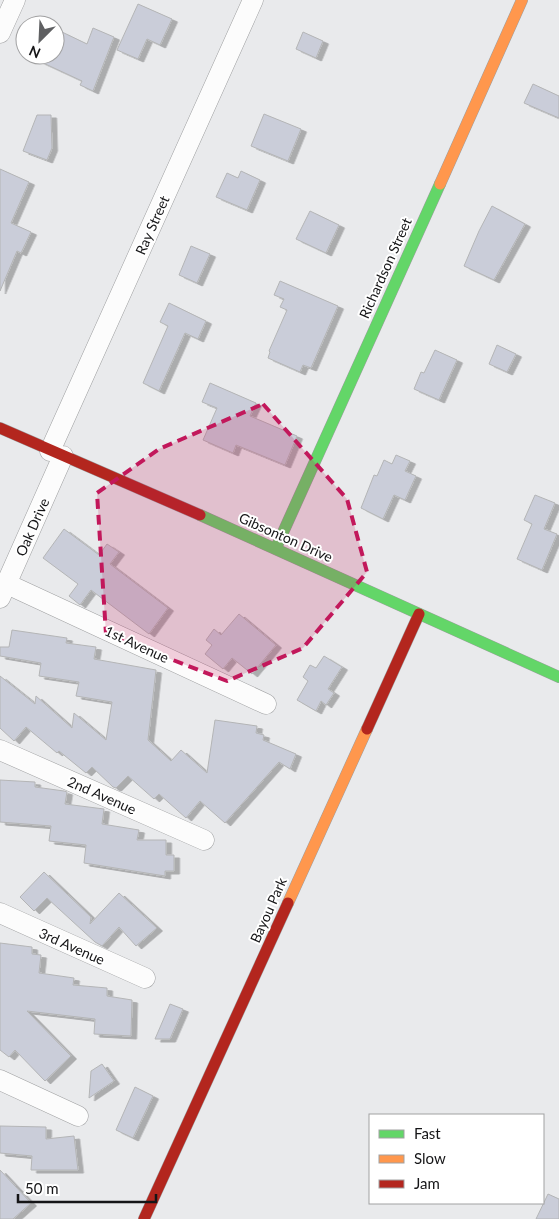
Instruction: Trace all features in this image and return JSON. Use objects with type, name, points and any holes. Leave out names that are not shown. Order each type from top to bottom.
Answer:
[{"type":"street","points":[[0,32],[15,0]]},
{"type":"street","name":"Ray Street","points":[[57,454],[253,0]]},
{"type":"street","name":"Richardson Street","points":[[276,548],[522,0]]},
{"type":"street","name":"Gibsonton Drive","points":[[0,428],[276,548],[559,677]]},
{"type":"street","name":"Oak Drive","points":[[3,591],[57,454]]},
{"type":"street","name":"1st Avenue","points":[[3,591],[266,704]]},
{"type":"street","name":"Bayou Park","points":[[144,1219],[419,614]]},
{"type":"street","name":"2nd Avenue","points":[[0,750],[204,840]]},
{"type":"street","name":"3rd Avenue","points":[[0,914],[144,978]]},
{"type":"street","points":[[0,1080],[78,1116]]},
{"type":"highlighted area","points":[[263,404],[347,499],[367,572],[303,648],[227,681],[106,634],[97,493],[159,449]]},
{"type":"building","points":[[138,4],[172,19],[160,45],[147,39],[138,59],[117,50]]},
{"type":"building","points":[[93,28],[114,37],[93,91],[80,85],[82,81],[48,65],[65,65],[65,33],[87,44]]},
{"type":"building","points":[[303,32],[323,41],[316,58],[296,49]]},
{"type":"building","points":[[533,84],[559,96],[559,118],[524,103]]},
{"type":"building","points":[[264,114],[301,129],[288,161],[251,146]]},
{"type":"building","points":[[37,115],[51,115],[52,148],[47,160],[23,151]]},
{"type":"building","points":[[0,169],[29,182],[11,223],[31,232],[21,253],[17,251],[0,291]]},
{"type":"building","points":[[241,171],[260,180],[247,210],[216,197],[227,173],[238,178]]},
{"type":"building","points":[[492,206],[525,224],[494,280],[464,266]]},
{"type":"building","points":[[310,211],[339,225],[326,253],[296,239]]},
{"type":"building","points":[[191,246],[210,254],[197,283],[179,275]]},
{"type":"building","points":[[280,281],[338,306],[311,368],[303,365],[300,372],[268,358],[269,351],[287,310],[280,307],[284,299],[274,295]]},
{"type":"building","points":[[169,303],[206,321],[198,339],[185,333],[159,391],[143,383],[168,326],[160,322]]},
{"type":"building","points":[[497,345],[516,354],[507,372],[489,364]]},
{"type":"building","points":[[435,350],[457,360],[439,400],[414,389],[421,372],[424,373]]},
{"type":"building","points":[[210,383],[256,403],[250,416],[297,436],[285,465],[236,445],[233,453],[203,440],[217,408],[202,402]]},
{"type":"building","points":[[396,455],[410,461],[405,471],[416,476],[405,500],[394,495],[383,519],[361,508],[374,475],[377,476],[384,460],[392,464]]},
{"type":"building","points":[[535,495],[555,503],[544,529],[557,534],[542,570],[517,559],[532,524],[524,520]]},
{"type":"building","points":[[64,529],[99,555],[107,544],[119,552],[110,564],[168,608],[149,634],[91,590],[80,605],[69,596],[78,584],[43,558]]},
{"type":"building","points":[[239,614],[276,645],[252,674],[232,658],[223,669],[205,654],[212,645],[206,640],[214,629],[221,635]]},
{"type":"building","points":[[12,630],[67,638],[66,643],[96,647],[94,659],[156,670],[148,740],[171,761],[181,750],[207,773],[215,720],[257,726],[256,733],[264,735],[263,740],[296,754],[290,769],[279,762],[225,823],[200,801],[186,818],[159,794],[154,799],[128,776],[116,788],[113,787],[92,767],[86,773],[59,751],[57,753],[26,727],[14,741],[0,728],[0,676],[35,704],[36,696],[72,728],[74,713],[106,740],[112,702],[76,696],[79,682],[39,676],[41,663],[0,656],[0,647],[9,647]]},
{"type":"building","points":[[324,656],[342,667],[328,689],[334,693],[326,705],[321,701],[316,711],[297,700],[308,681],[303,677],[310,665],[316,668]]},
{"type":"building","points":[[0,780],[35,782],[35,787],[67,792],[65,804],[104,809],[102,824],[139,830],[137,840],[166,840],[166,855],[174,855],[174,871],[165,871],[165,876],[84,863],[86,845],[49,841],[51,826],[0,822]]},
{"type":"building","points":[[44,872],[91,917],[90,924],[119,893],[157,928],[136,946],[119,927],[102,946],[95,942],[47,898],[34,911],[20,897]]},
{"type":"building","points":[[0,943],[32,947],[32,954],[41,955],[39,973],[74,978],[73,985],[107,988],[107,996],[132,1000],[131,1036],[94,1034],[95,1019],[27,1011],[71,1056],[45,1081],[15,1050],[9,1057],[0,1050]]},
{"type":"building","points":[[170,1004],[183,1009],[170,1039],[155,1039]]},
{"type":"building","points":[[102,1064],[114,1081],[89,1098],[91,1071]]},
{"type":"building","points":[[135,1087],[153,1096],[133,1138],[116,1130]]},
{"type":"building","points":[[0,1126],[46,1127],[46,1139],[74,1136],[78,1170],[31,1170],[32,1156],[0,1153]]},
{"type":"building","points":[[0,1170],[31,1203],[13,1219],[0,1219]]},
{"type":"building","points":[[548,1194],[559,1199],[559,1219],[536,1219]]},
{"type":"traffic: fast","points":[[276,548],[440,184]]},
{"type":"traffic: fast","points":[[200,515],[559,677]]},
{"type":"traffic: slow","points":[[440,184],[522,0]]},
{"type":"traffic: slow","points":[[288,903],[367,729]]},
{"type":"traffic: jam","points":[[0,428],[200,515]]},
{"type":"traffic: jam","points":[[367,729],[419,614]]},
{"type":"traffic: jam","points":[[144,1219],[288,903]]}]
